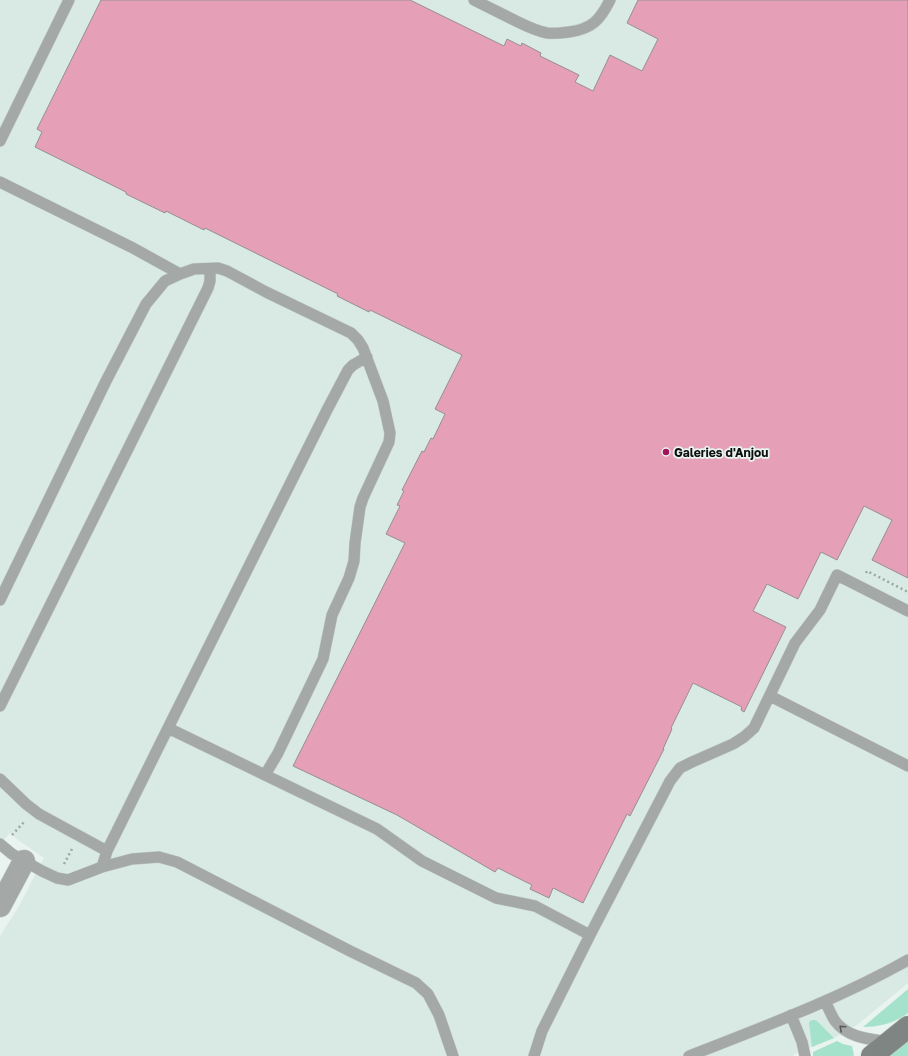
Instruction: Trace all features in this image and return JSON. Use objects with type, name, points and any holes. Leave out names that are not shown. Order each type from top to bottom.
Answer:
[{"type":"main road","points":[[872,1056],[908,1028]]},
{"type":"street","points":[[0,906],[24,861]]},
{"type":"lane","points":[[0,141],[69,0]]},
{"type":"lane","points":[[474,0],[528,27],[548,33],[564,33],[589,27],[598,20],[605,11],[610,0]]},
{"type":"lane","points":[[0,182],[133,248],[180,274]]},
{"type":"lane","points":[[0,600],[102,390],[146,304],[165,281],[194,269],[218,268],[227,271],[266,292],[351,333],[358,340],[367,357],[383,401],[388,419],[390,433],[389,442],[360,507],[354,561],[349,578],[332,615],[323,659],[278,753],[265,775]]},
{"type":"lane","points":[[0,706],[208,288],[210,281],[210,269]]},
{"type":"lane","points":[[102,867],[107,851],[344,377],[353,365],[367,357]]},
{"type":"lane","points":[[534,1056],[542,1031],[668,785],[680,768],[733,744],[750,732],[757,723],[795,643],[820,610],[837,576],[908,611]]},
{"type":"lane","points":[[770,696],[908,766]]},
{"type":"lane","points":[[168,728],[377,829],[422,861],[496,898],[535,906],[590,935]]},
{"type":"lane","points":[[0,779],[26,804],[39,814],[107,851]]},
{"type":"lane","points":[[0,844],[12,854],[24,861],[57,878],[68,880],[102,867],[132,859],[159,857],[177,862],[416,983],[428,994],[439,1016],[452,1056]]},
{"type":"lane","points":[[689,1056],[825,1001],[908,960]]},
{"type":"lane","points":[[825,1001],[834,1020],[841,1028],[856,1036],[889,1042]]},
{"type":"lane","points":[[790,1016],[802,1042],[805,1056]]},
{"type":"path","points":[[867,571],[908,592]]},
{"type":"path","points":[[12,836],[16,830]]},
{"type":"shaded area","points":[[0,0],[908,0],[908,983],[857,1025],[834,1038],[794,1054],[794,1056],[0,1056],[0,936],[19,906],[44,858],[10,833],[0,844]]},
{"type":"green space","points":[[908,989],[908,1013],[887,1024],[863,1027]]},
{"type":"green space","points":[[812,1020],[817,1021],[834,1038],[812,1047],[809,1023]]},
{"type":"green space","points":[[837,1041],[852,1046],[854,1055],[813,1056],[813,1052]]},
{"type":"green space","points":[[908,1041],[908,1056],[890,1056]]},
{"type":"building","name":"Galeries d'Anjou","points":[[101,0],[410,0],[504,46],[507,39],[521,46],[522,43],[541,53],[540,56],[579,75],[575,82],[593,91],[610,55],[642,71],[658,39],[627,23],[638,0],[908,0],[908,578],[872,560],[892,520],[864,506],[837,560],[821,552],[798,599],[767,584],[753,611],[786,627],[744,712],[741,710],[742,707],[693,683],[671,728],[672,729],[664,749],[630,816],[627,814],[583,903],[553,888],[549,898],[530,889],[532,885],[498,868],[495,872],[397,815],[293,766],[405,543],[386,534],[400,506],[397,505],[404,491],[402,490],[422,451],[424,452],[431,438],[433,439],[445,414],[435,409],[462,355],[370,310],[369,312],[337,296],[338,294],[205,228],[204,230],[166,211],[165,213],[35,147],[42,132],[37,129]]},
{"type":"place","name":"Galeries d'Anjou","points":[[666,452]]}]
